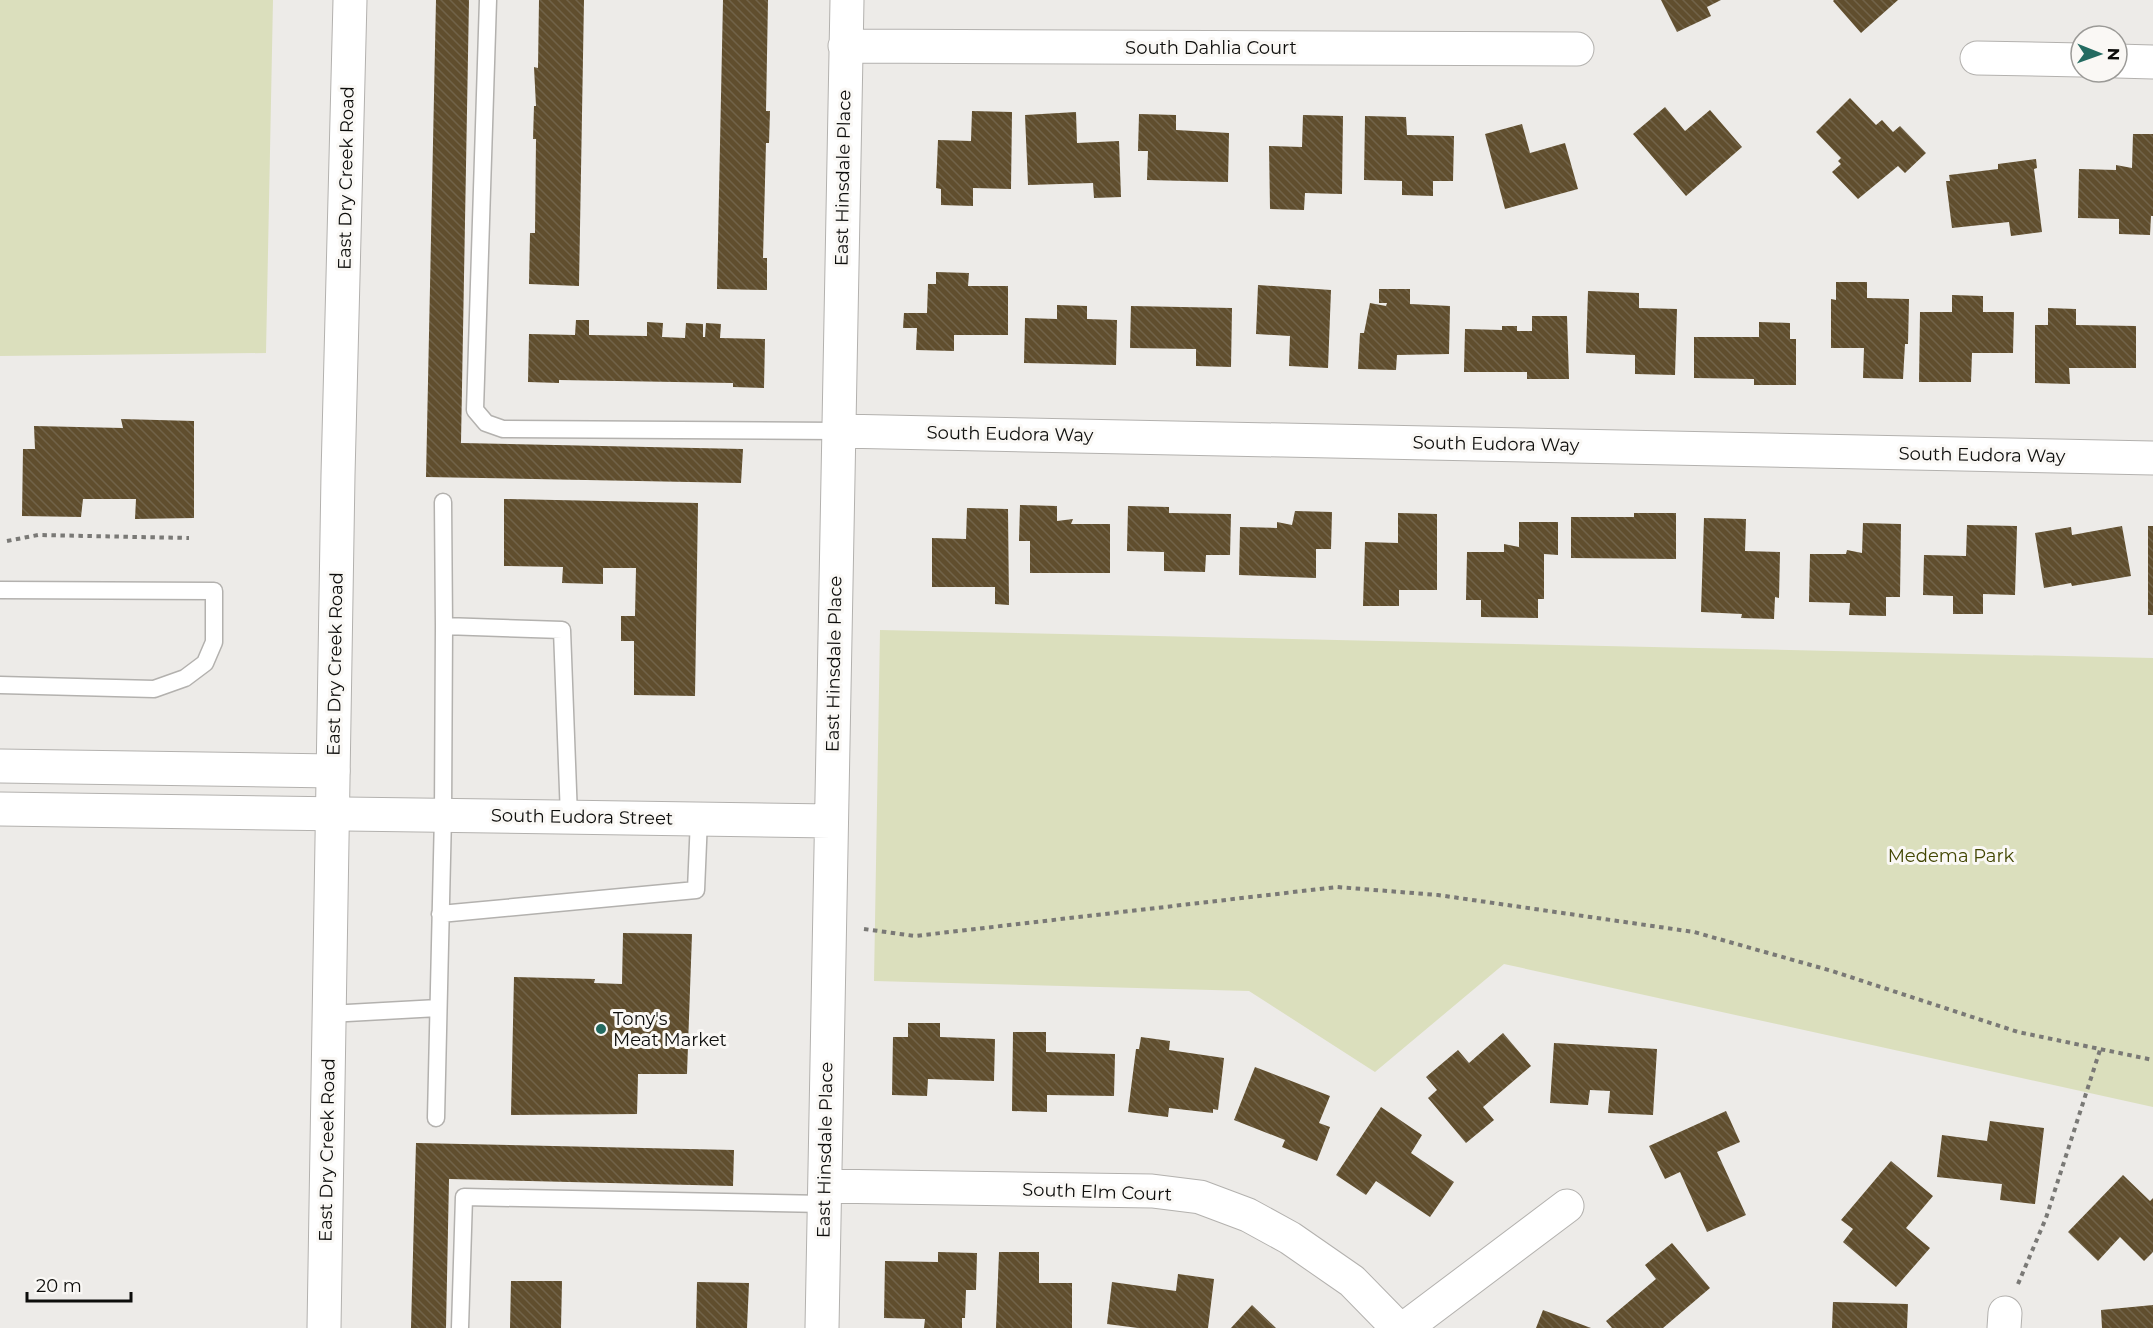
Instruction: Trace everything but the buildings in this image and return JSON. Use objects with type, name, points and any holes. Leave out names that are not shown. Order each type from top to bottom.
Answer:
[{"type":"street","name":"East Dry Creek Road","points":[[324,1328],[333,771],[350,0]]},
{"type":"street","name":"East Hinsdale Place","points":[[822,1328],[847,0]]},
{"type":"street","name":"South Dahlia Court","points":[[845,46],[1577,49]]},
{"type":"street","points":[[1977,58],[2069,60]]},
{"type":"street","points":[[2129,61],[2153,62]]},
{"type":"street","name":"South Eudora Way","points":[[838,431],[2153,458]]},
{"type":"street","points":[[0,766],[333,771]]},
{"type":"street","name":"South Eudora Street","points":[[0,809],[831,821]]},
{"type":"street","name":"South Elm Court","points":[[825,1195],[1152,1191],[1200,1197],[1248,1215],[1290,1238],[1352,1281],[1398,1328]]},
{"type":"street","points":[[1405,1328],[1567,1206]]},
{"type":"lane","points":[[488,0],[476,410],[486,423],[503,429],[838,431]]},
{"type":"lane","points":[[436,1118],[443,815],[443,502]]},
{"type":"lane","points":[[0,590],[214,591],[214,642],[205,663],[185,678],[154,689],[0,685]]},
{"type":"lane","points":[[444,626],[562,630],[569,817]]},
{"type":"lane","points":[[440,914],[696,891],[699,819]]},
{"type":"lane","points":[[329,1014],[438,1008]]},
{"type":"lane","points":[[460,1328],[464,1197],[825,1195]]},
{"type":"path","points":[[7,541],[38,535],[189,538]]},
{"type":"path","points":[[829,925],[915,936],[1337,887],[1438,895],[1694,932],[1832,971],[2018,1032],[2153,1060]]},
{"type":"path","points":[[2004,1320],[2046,1218],[2100,1050]]},
{"type":"green space","points":[[0,0],[273,0],[266,353],[0,356]]},
{"type":"green space","name":"Medema Park","points":[[880,630],[2153,658],[2153,1107],[1504,964],[1375,1072],[1249,991],[874,981]]},
{"type":"place","name":"Tony's Meat Market","points":[[601,1029]]}]
